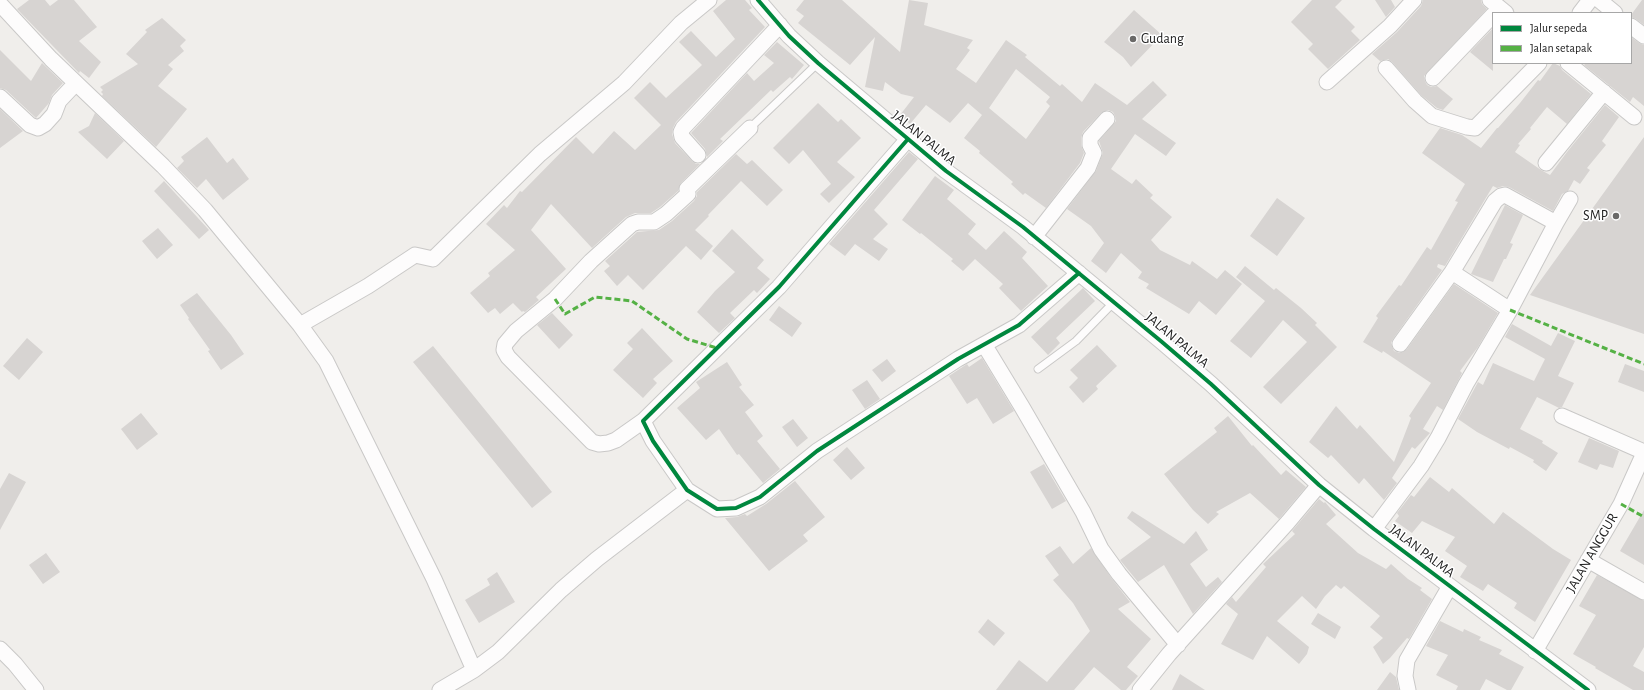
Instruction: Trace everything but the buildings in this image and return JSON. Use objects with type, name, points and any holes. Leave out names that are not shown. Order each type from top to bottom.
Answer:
[{"type":"street","points":[[300,325],[368,286],[412,257],[415,256],[433,259],[540,154],[624,83],[680,23],[709,0]]},
{"type":"street","name":"JALAN PALMA","points":[[758,0],[780,25],[818,63],[946,171],[1034,237],[1114,302],[1211,384],[1320,485],[1374,529],[1588,690]]},
{"type":"street","points":[[1327,82],[1390,26],[1414,0]]},
{"type":"street","points":[[1581,12],[1590,0]]},
{"type":"street","points":[[1599,0],[1614,12]]},
{"type":"street","points":[[0,4],[51,59],[163,166],[205,210],[300,325],[326,361],[434,579],[474,670]]},
{"type":"street","points":[[1433,78],[1492,15]]},
{"type":"street","points":[[698,155],[682,137],[681,132],[683,128],[780,25]]},
{"type":"street","points":[[1632,27],[1644,36]]},
{"type":"street","points":[[1386,68],[1415,101],[1432,116],[1475,128],[1538,64]]},
{"type":"street","points":[[1569,64],[1634,117]]},
{"type":"street","points":[[0,97],[30,125],[38,128],[45,124],[54,114],[59,101],[76,84]]},
{"type":"street","points":[[1546,163],[1604,92]]},
{"type":"street","points":[[1034,237],[1088,168],[1094,153],[1090,145],[1090,138],[1106,119]]},
{"type":"street","points":[[750,128],[687,189],[688,194],[666,214],[654,222],[638,222],[632,224],[591,261],[555,299],[516,331],[505,344],[504,350],[508,357],[592,442],[608,444],[643,421],[779,287],[908,139]]},
{"type":"street","points":[[1400,344],[1452,272],[1495,201],[1501,196],[1510,197],[1556,222]]},
{"type":"street","points":[[1374,529],[1421,466],[1438,438],[1466,384],[1510,310],[1556,222],[1570,199]]},
{"type":"street","points":[[1452,272],[1510,310]]},
{"type":"street","points":[[643,421],[653,441],[688,490],[717,509],[736,508],[760,498],[817,451],[936,373],[1019,325],[1079,273]]},
{"type":"street","points":[[985,346],[1026,413],[1083,512],[1101,549],[1119,574],[1178,645]]},
{"type":"street","points":[[1562,416],[1644,452]]},
{"type":"street","name":"JALAN ANGGUR","points":[[1535,651],[1621,504],[1644,452]]},
{"type":"street","points":[[1140,690],[1320,485]]},
{"type":"street","points":[[440,690],[474,670],[498,652],[561,590],[597,559],[688,490]]},
{"type":"street","points":[[1588,560],[1644,592]]},
{"type":"street","points":[[1408,690],[1405,676],[1407,660],[1450,586]]},
{"type":"street","points":[[0,649],[15,664],[36,690]]},
{"type":"lane","points":[[750,128],[818,63]]},
{"type":"lane","points":[[1038,369],[1076,341],[1114,302]]},
{"type":"marked path","points":[[555,299],[565,314],[595,297],[632,301],[687,339],[717,348]]},
{"type":"marked path","points":[[1510,310],[1644,364]]},
{"type":"marked path","points":[[1621,504],[1644,517]]},
{"type":"cycle path","points":[[758,0],[789,36],[818,63],[946,171],[1023,227],[1162,342],[1211,384],[1319,485],[1374,529],[1588,690]]},
{"type":"cycle path","points":[[908,139],[779,287],[643,421],[653,441],[687,490],[717,509],[736,508],[760,497],[817,451],[958,359],[1019,325],[1079,273]]},
{"type":"place","name":"Gudang","points":[[1133,39]]},
{"type":"place","name":"SMP","points":[[1616,216]]}]
